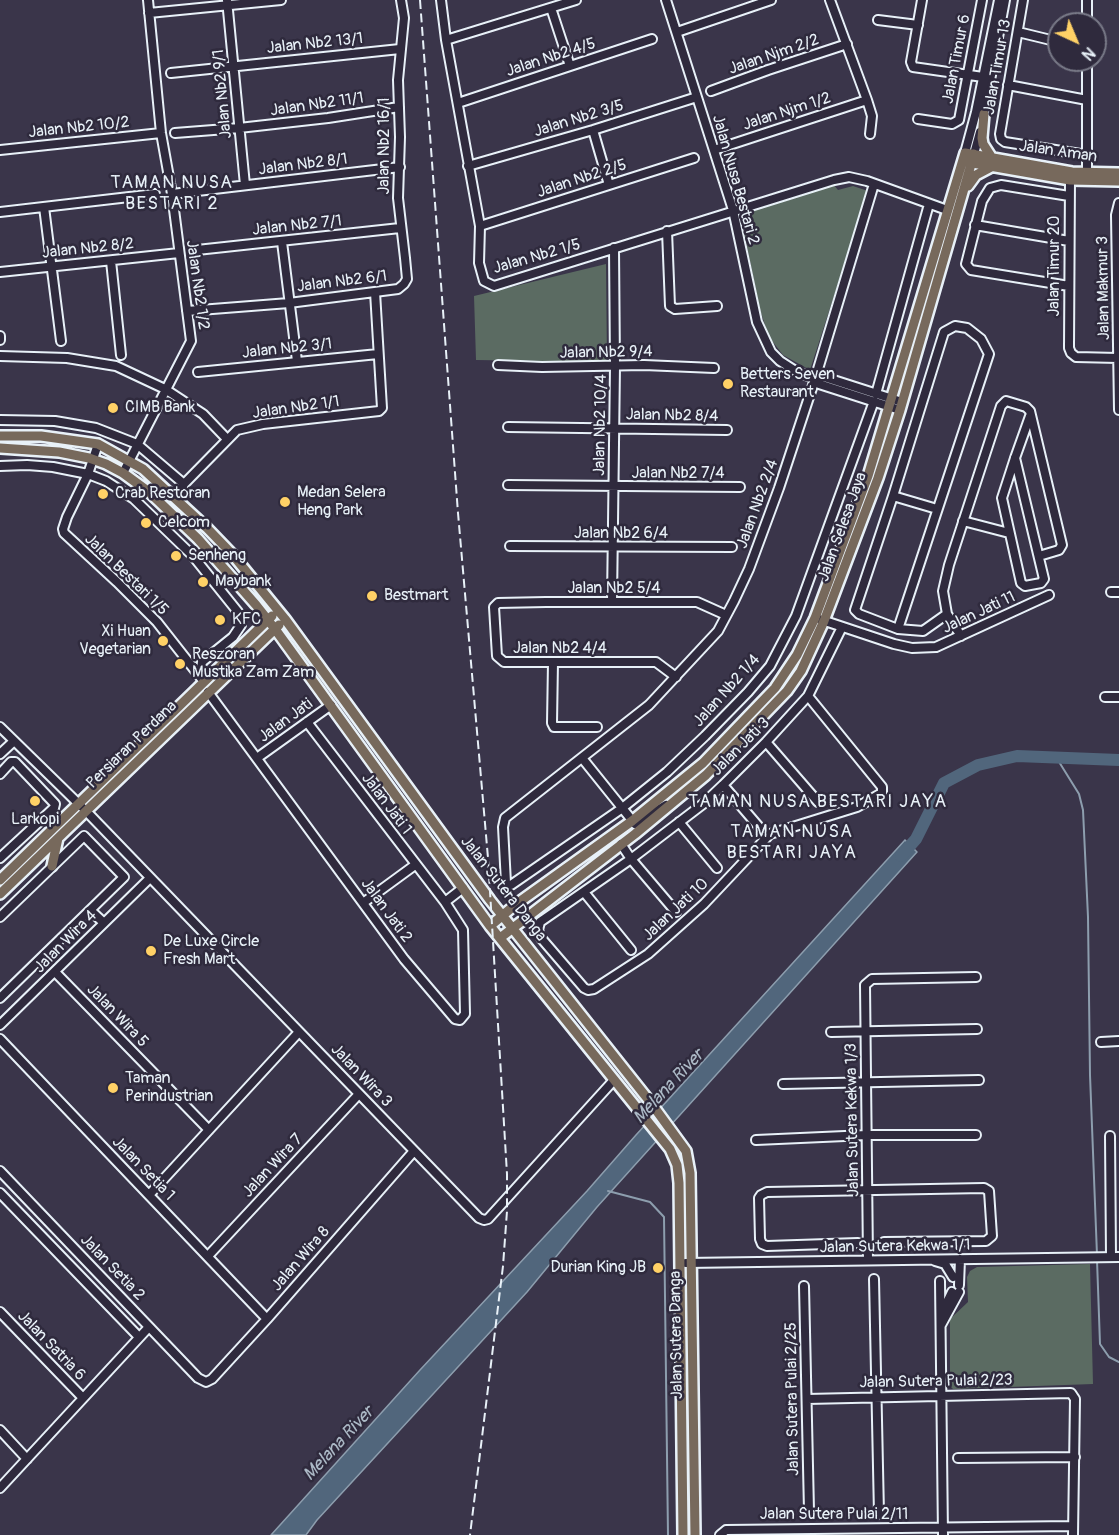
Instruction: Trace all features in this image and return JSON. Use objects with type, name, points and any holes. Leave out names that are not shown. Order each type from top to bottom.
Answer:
[{"type":"main road","points":[[984,114],[983,144],[993,162]]},
{"type":"main road","points":[[969,158],[993,162]]},
{"type":"main road","name":"Jalan Selesa Jaya","points":[[490,926],[515,905],[632,821],[703,763],[775,688],[820,620],[969,158]]},
{"type":"main road","points":[[951,213],[971,180],[993,162]]},
{"type":"main road","name":"Jalan Aman","points":[[993,162],[1087,174],[1119,173]]},
{"type":"main road","name":"Jalan Aman","points":[[993,162],[1070,180],[1119,181]]},
{"type":"main road","name":"Jalan Selesa Jaya","points":[[500,938],[706,775],[787,691],[801,671],[878,477],[901,406],[951,213]]},
{"type":"main road","name":"Jalan Sutera Danga","points":[[0,436],[41,436],[98,444],[128,460],[157,481],[232,554],[285,619],[490,900],[651,1103],[686,1151],[691,1263],[695,1535]]},
{"type":"main road","name":"Jalan Sutera Danga","points":[[0,448],[59,452],[94,459],[123,473],[149,492],[198,539],[275,628],[490,926],[670,1149],[677,1165],[684,1535]]},
{"type":"main road","points":[[254,633],[259,621],[256,605]]},
{"type":"main road","name":"Persiaran Perdana","points":[[0,894],[58,838],[82,807],[202,679],[278,611]]},
{"type":"main road","name":"Persiaran Perdana","points":[[0,880],[208,692],[285,619]]},
{"type":"main road","points":[[256,646],[278,642],[288,647]]},
{"type":"main road","points":[[52,866],[58,838]]},
{"type":"main road","points":[[490,900],[500,906],[515,905]]},
{"type":"main road","points":[[522,939],[522,925],[534,911]]},
{"type":"street","name":"Jalan Nb2 1/2","points":[[123,473],[191,340],[172,194],[161,134],[148,0]]},
{"type":"street","points":[[149,14],[228,3],[281,0]]},
{"type":"street","name":"Jalan Nb2 16/1","points":[[398,289],[406,279],[398,198],[400,49],[404,18],[401,0]]},
{"type":"street","name":"Jalan Nb2 1/5","points":[[441,0],[446,40],[480,226],[479,263],[484,281],[494,286],[834,180],[849,177],[874,184]]},
{"type":"street","points":[[446,40],[576,0]]},
{"type":"street","name":"Jalan Nusa Bestari 2","points":[[666,0],[733,210],[753,307],[763,337],[771,352],[794,370],[815,379],[821,376],[901,406]]},
{"type":"street","points":[[677,32],[771,0]]},
{"type":"street","points":[[830,0],[872,116],[870,134]]},
{"type":"street","points":[[922,0],[911,62],[913,66],[983,77]]},
{"type":"street","name":"Jalan Timur 6","points":[[918,119],[957,123],[982,0]]},
{"type":"street","name":"Jalan Selesa Jaya","points":[[969,158],[999,0]]},
{"type":"street","name":"Jalan Selesa Jaya","points":[[969,158],[984,114],[1005,0]]},
{"type":"street","name":"Jalan Timur 13","points":[[1023,0],[1001,139],[1005,142],[1087,155]]},
{"type":"street","name":"Jalan Nb2 9/1","points":[[228,3],[245,185]]},
{"type":"street","points":[[551,8],[570,66]]},
{"type":"street","points":[[879,20],[918,25]]},
{"type":"street","points":[[1018,32],[1047,39]]},
{"type":"street","name":"Jalan Nb2 4/5","points":[[458,104],[652,39]]},
{"type":"street","name":"Jalan Njm 2/2","points":[[711,91],[847,44]]},
{"type":"street","name":"Jalan Nb2 13/1","points":[[171,73],[400,49]]},
{"type":"street","points":[[1087,72],[1087,174]]},
{"type":"street","points":[[1008,85],[1087,100]]},
{"type":"street","name":"Jalan Nb2 3/5","points":[[468,166],[697,97]]},
{"type":"street","name":"Jalan Njm 1/2","points":[[714,150],[867,100]]},
{"type":"street","name":"Jalan Nb2 11/1","points":[[176,133],[328,118],[399,107]]},
{"type":"street","points":[[593,130],[609,185]]},
{"type":"street","name":"Jalan Nb2 10/2","points":[[0,150],[161,134]]},
{"type":"street","name":"Jalan Nb2 2/5","points":[[480,226],[694,158]]},
{"type":"street","name":"Jalan Nb2 8/1","points":[[172,194],[400,166]]},
{"type":"street","name":"Jalan Timur 20","points":[[1070,180],[1071,352],[1076,357],[1118,358]]},
{"type":"street","points":[[874,184],[951,213]]},
{"type":"street","name":"Jalan Nb2 2/4","points":[[508,885],[506,883],[503,827],[505,818],[648,705],[718,631],[749,569],[779,488],[815,379],[874,184]]},
{"type":"street","points":[[1069,196],[995,185],[984,195],[966,259],[967,267],[971,270],[1069,286]]},
{"type":"street","points":[[0,212],[155,194]]},
{"type":"street","name":"Jalan Makmur 3","points":[[1119,203],[1116,215],[1119,410]]},
{"type":"street","name":"Jalan Nb2 1/4","points":[[508,885],[621,809],[667,772],[748,692],[770,666],[796,616],[875,398],[929,204]]},
{"type":"street","points":[[44,207],[61,341]]},
{"type":"street","points":[[975,225],[1069,241]]},
{"type":"street","name":"Jalan Nb2 7/1","points":[[197,250],[400,228]]},
{"type":"street","points":[[667,231],[670,306],[675,309],[717,306]]},
{"type":"street","points":[[282,242],[297,361]]},
{"type":"street","name":"Jalan Nb2 10/4","points":[[612,602],[614,248]]},
{"type":"street","name":"Jalan Nb2 8/2","points":[[0,272],[179,253]]},
{"type":"street","points":[[111,261],[122,355]]},
{"type":"street","name":"Jalan Nb2 6/1","points":[[187,311],[289,303],[398,289]]},
{"type":"street","points":[[375,292],[378,354]]},
{"type":"street","points":[[898,629],[989,354],[981,339],[967,328],[955,326],[944,332],[855,610],[859,614],[898,629],[923,631],[947,614]]},
{"type":"street","name":"Jalan Nb2 3/1","points":[[198,372],[378,354]]},
{"type":"street","name":"Jalan Nb2 1/1","points":[[176,499],[184,484],[237,430],[263,424],[379,411],[382,404],[378,354]]},
{"type":"street","points":[[0,356],[67,358],[116,366],[165,389],[203,414],[227,439]]},
{"type":"street","name":"Jalan Nb2 9/4","points":[[498,364],[542,367],[644,365],[714,368]]},
{"type":"street","points":[[961,636],[947,614],[943,591],[963,521],[1003,403],[1006,401],[1026,407],[1031,415],[1062,545],[1059,550],[1039,556]]},
{"type":"street","points":[[1015,458],[1044,579],[1025,586],[1022,585],[1002,498],[1015,458],[1031,415]]},
{"type":"street","points":[[0,420],[55,421],[96,429],[137,444],[184,484]]},
{"type":"street","name":"Jalan Nb2 8/4","points":[[508,427],[727,430]]},
{"type":"street","name":"Jalan Bestari 1/5","points":[[98,444],[88,474],[67,517],[63,529],[66,537],[144,609],[202,679]]},
{"type":"street","points":[[0,466],[53,467],[88,474],[106,481],[134,499],[193,556],[238,612],[241,625],[232,637],[202,662]]},
{"type":"street","name":"Jalan Nb2 7/4","points":[[508,486],[740,487]]},
{"type":"street","points":[[893,496],[937,509]]},
{"type":"street","points":[[963,521],[1009,533]]},
{"type":"street","name":"Jalan Nb2 6/4","points":[[510,546],[732,548]]},
{"type":"street","name":"Jalan Jati 11","points":[[820,620],[894,644],[912,648],[936,647],[1048,595]]},
{"type":"street","name":"Jalan Nb2 5/4","points":[[498,603],[697,602],[726,615]]},
{"type":"street","name":"Jalan Nb2 4/4","points":[[498,603],[494,609],[497,656],[504,662],[656,662],[676,677]]},
{"type":"street","name":"Jalan Jati 3","points":[[540,922],[631,859],[723,785],[808,696],[842,627]]},
{"type":"street","points":[[187,659],[202,662]]},
{"type":"street","points":[[202,662],[202,679]]},
{"type":"street","points":[[553,662],[552,723],[554,727],[597,727]]},
{"type":"street","name":"Jalan Jati 2","points":[[208,692],[404,959],[455,1019],[460,1020],[465,1014],[463,930],[445,902]]},
{"type":"street","name":"Jalan Jati 10","points":[[540,922],[538,930],[541,938],[588,990],[594,989],[648,954],[704,904],[770,834],[858,807],[882,793],[882,787],[808,696]]},
{"type":"street","points":[[1105,697],[1119,697]]},
{"type":"street","name":"Jalan Jati","points":[[257,758],[331,705]]},
{"type":"street","name":"Jalan Jati 1","points":[[307,722],[445,902]]},
{"type":"street","name":"Jalan Wira 3","points":[[0,727],[82,807],[482,1220],[488,1219],[614,1080]]},
{"type":"street","points":[[0,754],[14,741]]},
{"type":"street","points":[[766,742],[818,802]]},
{"type":"street","points":[[582,758],[632,821],[638,824],[656,810],[672,803]]},
{"type":"street","points":[[0,774],[11,762],[15,762],[55,804],[54,808],[0,858]]},
{"type":"street","points":[[723,785],[759,827]]},
{"type":"street","points":[[679,822],[717,868]]},
{"type":"street","points":[[0,917],[84,836],[124,877],[0,998]]},
{"type":"street","points":[[20,839],[30,851]]},
{"type":"street","points":[[621,844],[676,912]]},
{"type":"street","points":[[363,903],[415,865]]},
{"type":"street","name":"Jalan Wira 4","points":[[0,1026],[150,878]]},
{"type":"street","points":[[445,902],[463,888]]},
{"type":"street","points":[[584,892],[631,950]]},
{"type":"street","points":[[90,910],[104,923]]},
{"type":"street","name":"Jalan Wira 5","points":[[55,972],[209,1130]]},
{"type":"street","name":"Jalan Sutera Kekwa 1/3","points":[[868,1260],[865,986],[872,979],[976,977]]},
{"type":"street","points":[[831,1032],[977,1029]]},
{"type":"street","points":[[149,1195],[300,1032]]},
{"type":"street","name":"Jalan Setia 1","points":[[0,1039],[267,1319]]},
{"type":"street","points":[[1101,1042],[1119,1041]]},
{"type":"street","points":[[783,1084],[979,1080]]},
{"type":"street","name":"Jalan Wira 7","points":[[208,1256],[359,1094]]},
{"type":"street","points":[[756,1140],[867,1135],[976,1135]]},
{"type":"street","points":[[1110,1136],[1115,1257]]},
{"type":"street","name":"Jalan Wira 8","points":[[206,1382],[212,1379],[267,1319],[414,1151]]},
{"type":"street","name":"Jalan Setia 2","points":[[0,1171],[198,1378],[206,1382]]},
{"type":"street","points":[[858,1243],[767,1246],[762,1244],[759,1198],[767,1192],[984,1188],[989,1191],[992,1236],[987,1241],[884,1242]]},
{"type":"street","points":[[0,1193],[139,1337]]},
{"type":"street","name":"Jalan Sutera Kekwa 1/1","points":[[680,1263],[1115,1257]]},
{"type":"street","points":[[940,1326],[955,1286],[956,1259]]},
{"type":"street","points":[[929,1260],[945,1264],[955,1286]]},
{"type":"street","points":[[874,1280],[879,1514]]},
{"type":"street","points":[[940,1281],[943,1531]]},
{"type":"street","name":"Jalan Sutera Pulai 2/25","points":[[804,1286],[809,1511]]},
{"type":"street","points":[[940,1317],[955,1286]]},
{"type":"street","name":"Jalan Satria 6","points":[[0,1312],[83,1398]]},
{"type":"street","name":"Jalan Satria 6","points":[[0,1488],[149,1327]]},
{"type":"street","name":"Jalan Sutera Pulai 2/23","points":[[807,1399],[1071,1393],[1075,1399],[1075,1457]]},
{"type":"street","points":[[0,1430],[27,1459]]},
{"type":"street","points":[[958,1458],[1075,1457],[1073,1531]]},
{"type":"street","name":"Jalan Sutera Pulai 2/11","points":[[723,1532],[1073,1531]]},
{"type":"green space","points":[[833,184],[838,190],[853,186],[868,191],[810,370],[783,355],[769,337],[760,310],[742,222],[747,212]]},
{"type":"green space","points":[[606,264],[607,362],[476,360],[474,296]]},
{"type":"green space","points":[[1090,1264],[1093,1384],[953,1389],[950,1386],[950,1319],[968,1302],[967,1277],[970,1271],[977,1267]]},
{"type":"water","points":[[905,840],[917,852],[597,1207],[527,1292],[317,1520],[306,1535],[271,1535],[420,1370],[587,1191]]},
{"type":"waterway","name":"Melana River","points":[[901,856],[916,839],[944,783],[978,765],[1017,756],[1119,760]]},
{"type":"waterway","points":[[1056,757],[1079,794],[1083,810],[1097,1255]]},
{"type":"waterway","points":[[608,1191],[650,1202],[664,1217],[668,1535]]},
{"type":"waterway","points":[[1097,1260],[1100,1344],[1109,1357],[1119,1362]]},
{"type":"railway","points":[[420,0],[458,513],[488,858],[507,1174],[503,1266],[470,1535]]},
{"type":"place","name":"Betters Seven Restaurant","points":[[728,384]]},
{"type":"place","name":"CIMB Bank","points":[[113,408]]},
{"type":"place","name":"Crab Restoran","points":[[103,494]]},
{"type":"place","name":"Medan Selera Heng Park","points":[[285,502]]},
{"type":"place","name":"Celcom","points":[[146,523]]},
{"type":"place","name":"Senheng","points":[[176,556]]},
{"type":"place","name":"Maybank","points":[[203,582]]},
{"type":"place","name":"Bestmart","points":[[372,596]]},
{"type":"place","name":"KFC","points":[[220,620]]},
{"type":"place","name":"Xi Huan Vegetarian","points":[[163,641]]},
{"type":"place","name":"Reszoran Mustika Zam Zam","points":[[180,664]]},
{"type":"place","name":"Larkopi","points":[[35,801]]},
{"type":"place","name":"De Luxe Circle Fresh Mart","points":[[151,951]]},
{"type":"place","name":"Taman Perindustrian","points":[[113,1088]]},
{"type":"place","name":"Durian King JB","points":[[658,1268]]},
{"type":"district","name":"TAMAN NUSA BESTARI 2","points":[[172,193]]},
{"type":"district","name":"TAMAN NUSA BESTARI JAYA","points":[[818,802]]},
{"type":"district","name":"TAMAN NUSA BESTARI JAYA","points":[[792,842]]}]
